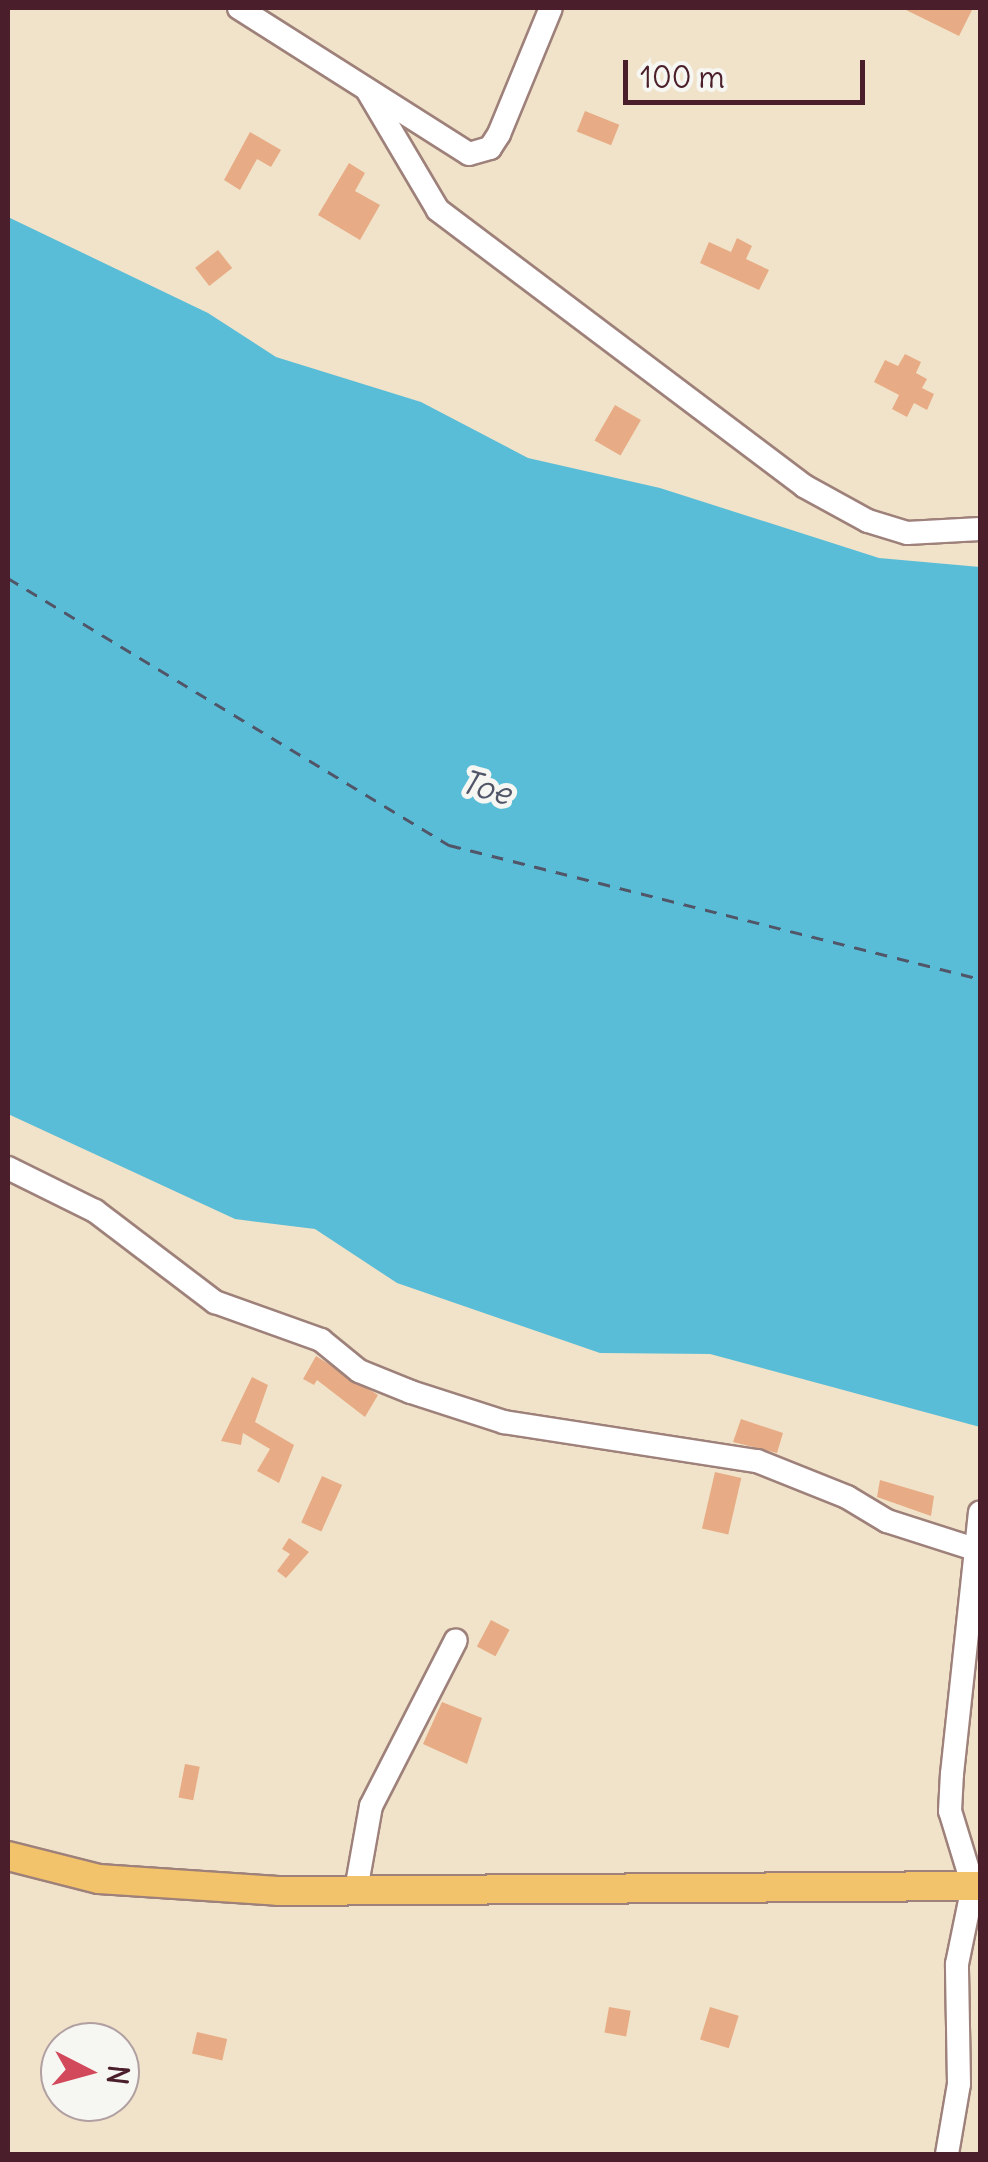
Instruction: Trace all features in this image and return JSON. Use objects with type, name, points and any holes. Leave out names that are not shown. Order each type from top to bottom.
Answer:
[{"type":"main road","points":[[8,1856],[52,1870],[158,1886],[356,1890],[977,1886]]},
{"type":"street","points":[[239,8],[452,147],[480,154],[500,134],[551,8]]},
{"type":"street","points":[[368,90],[438,210],[742,442],[868,520],[907,533],[980,530]]},
{"type":"street","points":[[8,1168],[95,1211],[215,1302],[321,1340],[359,1370],[411,1392],[504,1422],[757,1461],[848,1496],[887,1521],[976,1557]]},
{"type":"street","points":[[947,2154],[959,2084],[957,1964],[977,1886],[950,1812],[980,1512]]},
{"type":"street","points":[[356,1890],[371,1806],[456,1640]]},
{"type":"water","name":"Toe","points":[[8,217],[208,313],[276,357],[421,402],[528,458],[660,488],[879,558],[980,567],[980,1427],[710,1354],[600,1353],[397,1283],[315,1229],[235,1219],[8,1114]]},
{"type":"building","points":[[902,8],[973,8],[959,36]]},
{"type":"building","points":[[585,111],[619,125],[611,145],[577,131]]},
{"type":"building","points":[[250,132],[281,150],[271,167],[257,159],[240,190],[224,180]]},
{"type":"building","points":[[349,163],[365,173],[355,191],[380,205],[360,240],[318,215]]},
{"type":"building","points":[[737,238],[752,246],[746,259],[769,270],[759,290],[700,263],[709,242],[731,252]]},
{"type":"building","points":[[218,250],[232,268],[209,286],[195,268]]},
{"type":"building","points":[[905,354],[921,362],[916,373],[927,379],[922,388],[934,394],[927,410],[914,403],[907,417],[892,409],[899,395],[874,382],[885,360],[898,366]]},
{"type":"building","points":[[615,405],[641,420],[620,456],[594,441]]},
{"type":"building","points":[[316,1356],[378,1395],[365,1417],[317,1380],[314,1385],[303,1379]]},
{"type":"building","points":[[252,1377],[268,1385],[255,1422],[294,1445],[279,1483],[257,1471],[270,1449],[243,1433],[241,1445],[221,1441]]},
{"type":"building","points":[[741,1419],[783,1433],[777,1453],[733,1442]]},
{"type":"building","points":[[715,1472],[741,1478],[728,1535],[702,1529]]},
{"type":"building","points":[[322,1476],[342,1485],[321,1532],[301,1523]]},
{"type":"building","points":[[880,1480],[934,1496],[931,1516],[877,1497]]},
{"type":"building","points":[[289,1538],[309,1552],[286,1578],[277,1571],[290,1554],[282,1549]]},
{"type":"building","points":[[491,1620],[510,1630],[495,1656],[477,1646]]},
{"type":"building","points":[[442,1702],[482,1718],[467,1764],[423,1744]]},
{"type":"building","points":[[185,1764],[200,1767],[193,1800],[179,1797]]},
{"type":"building","points":[[609,2007],[631,2011],[626,2036],[604,2033]]},
{"type":"building","points":[[710,2007],[739,2016],[729,2048],[700,2040]]},
{"type":"building","points":[[197,2032],[227,2039],[222,2060],[192,2053]]},
{"type":"ferry route","points":[[8,578],[449,845],[980,979]]}]
